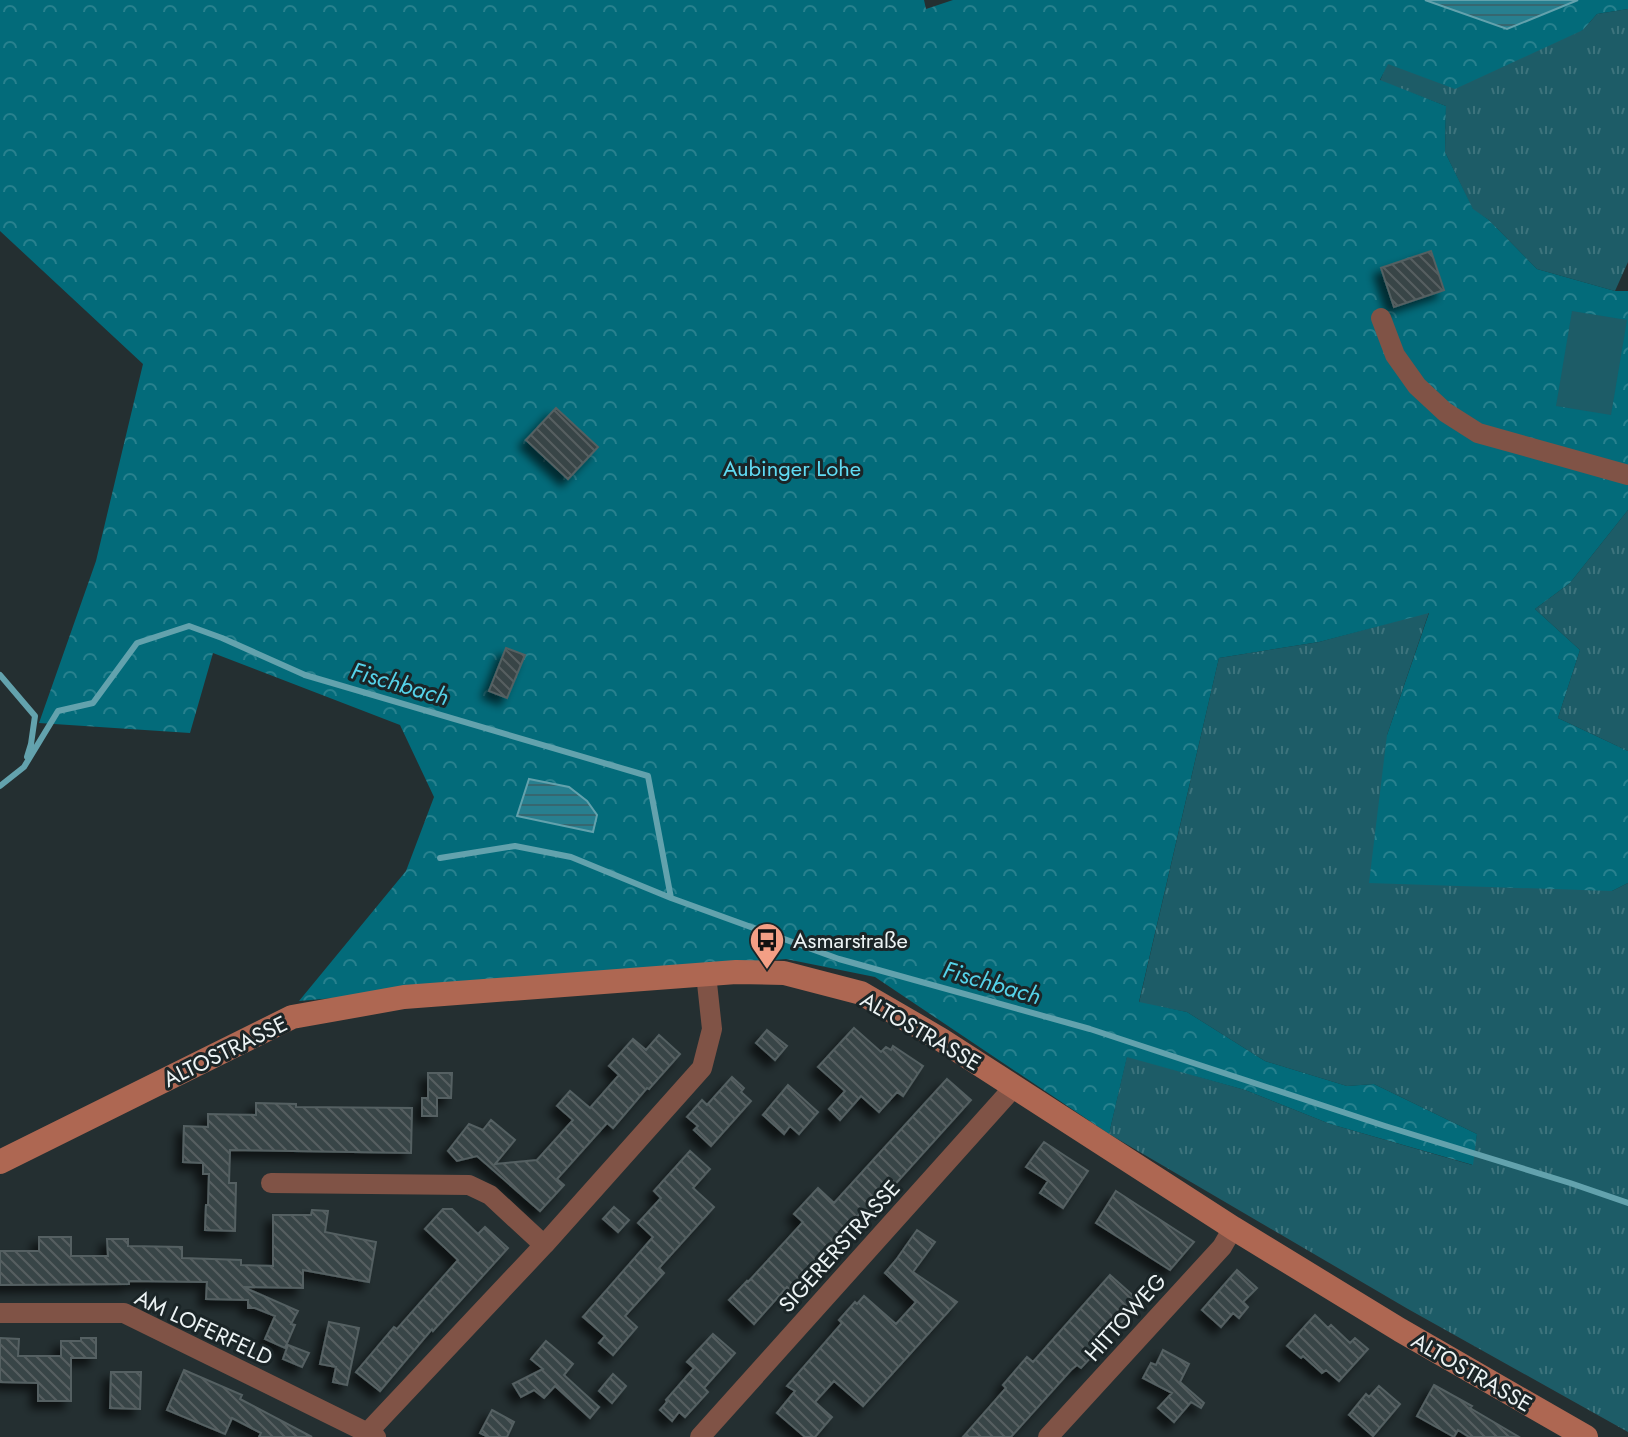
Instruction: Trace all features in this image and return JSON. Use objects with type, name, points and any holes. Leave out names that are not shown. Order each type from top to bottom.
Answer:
[{"type":"main road","name":"ALTOSTRASSE","points":[[0,1162],[292,1017],[404,997],[736,972],[784,973],[861,993],[940,1039],[1233,1228],[1400,1330],[1586,1437]]},
{"type":"street","points":[[1381,318],[1395,355],[1417,386],[1445,412],[1478,433],[1628,475]]},
{"type":"street","points":[[372,1435],[702,1068],[712,1029],[706,974]]},
{"type":"street","name":"SIGERERSTRASSE","points":[[700,1437],[1014,1087]]},
{"type":"street","points":[[271,1183],[469,1185],[490,1195],[544,1245]]},
{"type":"street","name":"HITTOWEG","points":[[1048,1437],[1222,1247],[1233,1228]]},
{"type":"street","name":"AM LOFERFELD","points":[[0,1313],[124,1313],[372,1435]]},
{"type":"green space","name":"Aubinger Lohe","points":[[0,0],[924,0],[926,9],[953,0],[1425,0],[1507,29],[1578,0],[1628,0],[1628,9],[1597,14],[1583,30],[1455,89],[1388,64],[1380,80],[1446,106],[1445,152],[1473,209],[1489,220],[1537,269],[1615,291],[1628,291],[1628,510],[1570,583],[1535,609],[1580,650],[1558,718],[1628,751],[1628,883],[1612,891],[1369,883],[1387,735],[1429,613],[1319,642],[1219,658],[1139,1002],[1187,1012],[1265,1061],[1347,1086],[1374,1084],[1477,1134],[1473,1165],[1330,1124],[1245,1090],[1127,1057],[1109,1134],[875,977],[786,959],[299,1001],[406,871],[434,797],[400,725],[213,653],[190,733],[39,723],[96,561],[143,364],[0,231]]},
{"type":"green space","points":[[1628,9],[1628,262],[1615,291],[1537,269],[1489,220],[1473,210],[1445,152],[1446,106],[1380,81],[1387,64],[1583,30],[1597,14]]},
{"type":"green space","points":[[1572,311],[1627,320],[1611,415],[1556,406]]},
{"type":"green space","points":[[1628,510],[1628,751],[1558,718],[1580,650],[1535,609],[1570,583]]},
{"type":"green space","points":[[1429,612],[1387,735],[1612,891],[1628,883],[1628,1432],[1408,1309],[1109,1134],[1127,1056],[1245,1090],[1330,1124],[1472,1165],[1477,1134],[1374,1084],[1347,1086],[1265,1061],[1187,1012],[1139,1003],[1219,658],[1319,642]]},
{"type":"shaded area","points":[[1425,0],[1578,0],[1507,29]]},
{"type":"shaded area","points":[[529,779],[569,787],[587,801],[597,815],[593,832],[517,816]]},
{"type":"building","points":[[1431,251],[1444,290],[1394,307],[1381,268]]},
{"type":"building","points":[[556,408],[598,447],[568,479],[526,440]]},
{"type":"building","points":[[506,648],[525,655],[507,698],[489,691]]},
{"type":"building","points":[[854,1028],[881,1052],[886,1047],[891,1050],[893,1046],[923,1066],[903,1096],[897,1092],[879,1112],[861,1096],[840,1120],[829,1109],[845,1091],[818,1067]]},
{"type":"building","points":[[767,1030],[787,1046],[775,1060],[756,1043]]},
{"type":"building","points":[[659,1035],[680,1054],[613,1128],[607,1123],[557,1179],[564,1185],[540,1211],[477,1156],[457,1161],[448,1151],[469,1124],[483,1130],[491,1120],[515,1140],[495,1164],[537,1160],[573,1120],[557,1106],[570,1091],[590,1108],[619,1075],[609,1066],[633,1039],[646,1050]]},
{"type":"building","points":[[428,1073],[452,1073],[451,1098],[437,1098],[437,1116],[422,1116],[422,1098],[428,1098]]},
{"type":"building","points":[[732,1077],[744,1088],[741,1092],[751,1101],[711,1146],[694,1130],[698,1126],[687,1117],[702,1100],[707,1105]]},
{"type":"building","points":[[947,1079],[971,1100],[871,1211],[865,1216],[861,1212],[822,1255],[826,1259],[794,1293],[787,1287],[754,1324],[729,1300],[803,1222],[794,1214],[818,1188],[834,1203]]},
{"type":"building","points":[[788,1085],[818,1112],[799,1134],[790,1126],[784,1134],[763,1115]]},
{"type":"building","points":[[256,1103],[296,1104],[296,1107],[412,1108],[411,1153],[230,1150],[229,1183],[236,1183],[235,1231],[205,1230],[209,1174],[203,1174],[203,1163],[183,1162],[184,1126],[208,1127],[208,1114],[256,1115]]},
{"type":"building","points":[[1044,1142],[1088,1171],[1063,1208],[1040,1193],[1048,1181],[1026,1167]]},
{"type":"building","points":[[690,1151],[710,1169],[693,1188],[714,1207],[659,1268],[664,1273],[625,1316],[637,1327],[613,1355],[599,1343],[605,1336],[583,1317],[653,1237],[638,1223],[661,1198],[654,1191]]},
{"type":"building","points":[[1116,1191],[1194,1242],[1170,1270],[1096,1223]]},
{"type":"building","points":[[614,1207],[629,1220],[618,1232],[603,1219]]},
{"type":"building","points":[[443,1209],[452,1209],[478,1234],[485,1227],[508,1248],[432,1329],[380,1391],[356,1372],[458,1260],[425,1229]]},
{"type":"building","points":[[312,1210],[328,1211],[325,1232],[376,1242],[369,1282],[303,1270],[303,1288],[243,1287],[298,1311],[285,1348],[265,1339],[275,1316],[248,1308],[248,1300],[206,1299],[207,1282],[0,1285],[0,1251],[39,1251],[39,1237],[71,1237],[71,1256],[108,1256],[107,1239],[128,1239],[128,1246],[182,1247],[182,1258],[241,1260],[241,1265],[273,1266],[273,1215],[311,1215]]},
{"type":"building","points":[[917,1230],[935,1242],[913,1272],[957,1302],[863,1406],[834,1381],[815,1402],[832,1417],[815,1437],[805,1437],[777,1413],[795,1391],[787,1386],[842,1323],[839,1320],[864,1296],[896,1324],[916,1302],[885,1273]]},
{"type":"building","points":[[1237,1270],[1257,1288],[1243,1302],[1248,1307],[1239,1318],[1233,1313],[1221,1327],[1202,1310]]},
{"type":"building","points":[[1110,1275],[1137,1299],[1131,1305],[1135,1308],[1120,1324],[1116,1321],[1092,1349],[1096,1352],[1081,1368],[1077,1365],[1071,1370],[1011,1437],[963,1437],[1006,1388],[1003,1385],[1027,1357],[1033,1362]]},
{"type":"building","points":[[1315,1315],[1350,1343],[1355,1338],[1368,1349],[1339,1381],[1326,1370],[1322,1373],[1287,1346]]},
{"type":"building","points":[[329,1322],[359,1328],[347,1385],[333,1382],[336,1367],[320,1364]]},
{"type":"building","points":[[713,1334],[735,1353],[704,1388],[708,1392],[685,1417],[679,1412],[672,1421],[660,1410],[694,1368],[687,1362]]},
{"type":"building","points":[[0,1338],[19,1339],[18,1356],[61,1356],[61,1341],[96,1338],[96,1358],[71,1358],[71,1401],[38,1401],[38,1383],[0,1382]]},
{"type":"building","points":[[546,1341],[573,1364],[564,1375],[599,1407],[590,1418],[555,1386],[544,1398],[534,1390],[521,1397],[513,1384],[543,1369],[531,1359]]},
{"type":"building","points":[[288,1345],[309,1353],[302,1367],[283,1359]]},
{"type":"building","points":[[1163,1350],[1189,1364],[1180,1382],[1204,1403],[1201,1408],[1191,1402],[1174,1422],[1158,1408],[1172,1393],[1143,1378],[1151,1363],[1156,1365]]},
{"type":"building","points":[[184,1370],[242,1395],[240,1399],[312,1437],[259,1437],[261,1433],[232,1418],[225,1434],[167,1410]]},
{"type":"building","points":[[111,1372],[141,1372],[140,1409],[110,1408]]},
{"type":"building","points":[[613,1374],[626,1386],[612,1403],[599,1391]]},
{"type":"building","points":[[1434,1385],[1519,1437],[1469,1437],[1458,1430],[1454,1437],[1417,1416]]},
{"type":"building","points":[[1379,1386],[1400,1404],[1373,1436],[1349,1415],[1366,1394],[1369,1397]]},
{"type":"building","points":[[492,1410],[514,1422],[507,1437],[488,1437],[480,1433]]},
{"type":"waterway","name":"Fischbach","points":[[0,786],[24,767],[58,711],[93,703],[137,643],[189,626],[305,675],[648,776],[671,898],[839,959],[1090,1029],[1628,1203]]},
{"type":"waterway","points":[[0,675],[35,716],[27,757]]},
{"type":"waterway","points":[[440,858],[515,846],[571,857],[671,898]]},
{"type":"place","name":"Asmarstraße","points":[[767,971]]}]
